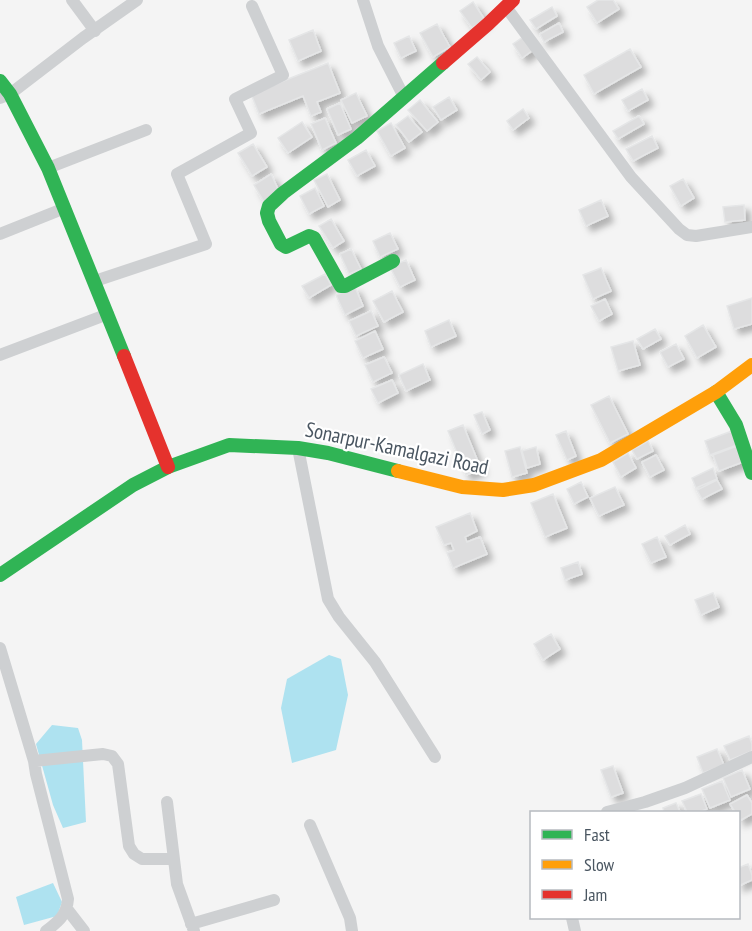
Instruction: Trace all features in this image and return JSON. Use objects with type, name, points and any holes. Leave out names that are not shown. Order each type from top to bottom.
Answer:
[{"type":"street","points":[[72,0],[95,31]]},
{"type":"street","points":[[5,96],[136,0]]},
{"type":"street","points":[[363,0],[378,45],[404,97]]},
{"type":"street","points":[[393,261],[341,286],[314,238],[309,236],[286,247],[281,244],[269,221],[267,213],[269,206],[357,138],[510,4],[630,177],[679,230],[687,235],[696,236],[752,227]]},
{"type":"street","points":[[95,280],[206,244],[177,174],[251,133],[235,99],[284,75],[252,6]]},
{"type":"street","points":[[0,81],[5,96],[48,168],[95,280],[168,467]]},
{"type":"street","points":[[48,168],[146,130]]},
{"type":"street","points":[[0,234],[65,208]]},
{"type":"street","points":[[0,355],[108,314]]},
{"type":"street","name":"Sonarpur-Kamalgazi Road","points":[[0,575],[133,485],[168,467],[230,445],[297,448],[335,454],[462,487],[503,490],[534,484],[601,460],[716,392],[752,365]]},
{"type":"street","points":[[716,392],[736,424],[752,473]]},
{"type":"street","points":[[297,448],[328,598],[339,617],[375,662],[435,757]]},
{"type":"street","points":[[0,648],[34,761],[68,899],[67,909],[62,919],[46,931]]},
{"type":"street","points":[[34,761],[103,754],[112,756],[118,764],[129,846],[134,854],[142,859],[174,859]]},
{"type":"street","points":[[614,811],[685,788],[752,757]]},
{"type":"street","points":[[167,802],[177,884],[193,928],[274,900]]},
{"type":"street","points":[[310,825],[350,918],[352,931]]},
{"type":"street","points":[[67,909],[84,931]]},
{"type":"water","points":[[329,655],[341,659],[348,695],[336,750],[292,763],[281,708],[287,679]]},
{"type":"water","points":[[52,725],[78,728],[82,740],[86,822],[63,828],[53,805],[36,744]]},
{"type":"water","points":[[53,883],[62,902],[57,916],[24,925],[16,897]]},
{"type":"building","points":[[598,0],[613,0],[619,9],[597,23],[587,7]]},
{"type":"building","points":[[473,2],[485,20],[472,28],[460,11]]},
{"type":"building","points":[[552,7],[557,16],[536,29],[530,20]]},
{"type":"building","points":[[559,23],[563,32],[544,42],[540,34]]},
{"type":"building","points":[[437,24],[450,47],[433,57],[420,33]]},
{"type":"building","points":[[313,30],[321,51],[298,61],[289,40]]},
{"type":"building","points":[[526,35],[536,48],[522,58],[513,44]]},
{"type":"building","points":[[409,36],[416,51],[401,58],[394,43]]},
{"type":"building","points":[[630,49],[641,67],[594,94],[584,75]]},
{"type":"building","points":[[477,57],[490,72],[481,80],[468,64]]},
{"type":"building","points":[[328,63],[340,93],[317,102],[321,112],[311,116],[303,96],[259,114],[251,94]]},
{"type":"building","points":[[642,89],[648,100],[628,111],[622,100]]},
{"type":"building","points":[[356,93],[367,116],[352,123],[341,100]]},
{"type":"building","points":[[449,97],[457,110],[441,120],[433,107]]},
{"type":"building","points":[[420,100],[438,122],[427,131],[408,110]]},
{"type":"building","points":[[340,103],[351,129],[338,135],[327,109]]},
{"type":"building","points":[[523,109],[529,118],[513,130],[507,121]]},
{"type":"building","points":[[408,116],[422,132],[409,142],[396,125]]},
{"type":"building","points":[[639,116],[644,124],[618,139],[613,131]]},
{"type":"building","points":[[325,118],[336,143],[322,150],[311,124]]},
{"type":"building","points":[[302,122],[312,137],[288,153],[278,138]]},
{"type":"building","points":[[391,123],[405,148],[391,156],[377,131]]},
{"type":"building","points":[[652,136],[658,148],[633,161],[626,149]]},
{"type":"building","points":[[253,144],[267,167],[252,176],[238,153]]},
{"type":"building","points":[[366,150],[375,166],[357,176],[348,160]]},
{"type":"building","points":[[271,174],[278,189],[264,202],[254,185]]},
{"type":"building","points":[[327,174],[340,200],[328,207],[314,180]]},
{"type":"building","points":[[683,179],[694,198],[681,206],[670,186]]},
{"type":"building","points":[[315,188],[324,206],[309,214],[300,196]]},
{"type":"building","points":[[601,200],[608,216],[586,226],[579,210]]},
{"type":"building","points":[[744,205],[745,220],[725,222],[723,207]]},
{"type":"building","points":[[331,219],[344,241],[333,248],[319,226]]},
{"type":"building","points":[[390,233],[398,249],[380,257],[373,241]]},
{"type":"building","points":[[351,249],[361,269],[349,274],[340,254]]},
{"type":"building","points":[[406,260],[415,280],[400,287],[390,267]]},
{"type":"building","points":[[601,268],[611,291],[593,299],[583,275]]},
{"type":"building","points":[[325,274],[331,285],[309,298],[302,286]]},
{"type":"building","points":[[355,287],[363,306],[345,315],[336,295]]},
{"type":"building","points":[[392,291],[403,312],[384,322],[373,301]]},
{"type":"building","points":[[752,298],[752,324],[734,329],[727,306]]},
{"type":"building","points":[[605,299],[612,314],[599,321],[591,306]]},
{"type":"building","points":[[371,311],[378,326],[356,336],[349,321]]},
{"type":"building","points":[[449,320],[456,336],[431,347],[425,331]]},
{"type":"building","points":[[703,325],[716,347],[697,358],[685,336]]},
{"type":"building","points":[[655,329],[661,339],[643,349],[637,339]]},
{"type":"building","points":[[375,331],[383,349],[363,358],[355,341]]},
{"type":"building","points":[[633,341],[640,365],[618,371],[611,347]]},
{"type":"building","points":[[676,344],[684,359],[668,367],[660,352]]},
{"type":"building","points":[[384,357],[392,373],[373,382],[365,365]]},
{"type":"building","points":[[423,364],[430,380],[406,391],[399,375]]},
{"type":"building","points":[[392,380],[398,393],[378,403],[371,389]]},
{"type":"building","points":[[609,396],[628,434],[610,443],[591,405]]},
{"type":"building","points":[[482,412],[490,430],[482,434],[474,415]]},
{"type":"building","points":[[463,425],[481,469],[466,475],[448,431]]},
{"type":"building","points":[[566,431],[576,456],[567,460],[556,435]]},
{"type":"building","points":[[732,431],[737,445],[710,455],[705,441]]},
{"type":"building","points":[[648,441],[653,451],[637,459],[632,450]]},
{"type":"building","points":[[737,446],[743,462],[719,471],[713,455]]},
{"type":"building","points":[[520,447],[527,473],[512,477],[505,451]]},
{"type":"building","points":[[536,447],[540,464],[527,468],[522,451]]},
{"type":"building","points":[[628,453],[636,468],[621,477],[613,462]]},
{"type":"building","points":[[656,455],[664,470],[650,477],[642,462]]},
{"type":"building","points":[[713,468],[717,479],[696,488],[692,478]]},
{"type":"building","points":[[717,480],[722,489],[702,499],[697,490]]},
{"type":"building","points":[[581,482],[588,497],[574,504],[567,489]]},
{"type":"building","points":[[615,487],[624,505],[599,516],[590,498]]},
{"type":"building","points":[[553,494],[567,528],[545,537],[531,503]]},
{"type":"building","points":[[470,513],[477,531],[465,537],[467,542],[480,537],[487,554],[453,568],[447,553],[454,550],[451,543],[444,545],[436,527]]},
{"type":"building","points":[[685,525],[690,534],[670,545],[665,536]]},
{"type":"building","points":[[657,537],[666,557],[651,563],[642,544]]},
{"type":"building","points":[[578,562],[582,574],[565,580],[561,568]]},
{"type":"building","points":[[713,593],[719,607],[701,615],[695,600]]},
{"type":"building","points":[[551,634],[560,649],[543,660],[534,644]]},
{"type":"building","points":[[749,736],[752,751],[730,760],[724,746]]},
{"type":"building","points":[[717,749],[724,765],[703,773],[697,757]]},
{"type":"building","points":[[613,766],[623,793],[611,797],[601,770]]},
{"type":"building","points":[[742,770],[750,789],[731,797],[723,778]]},
{"type":"building","points":[[722,781],[730,800],[710,808],[702,789]]},
{"type":"building","points":[[701,794],[707,809],[687,811],[682,801]]},
{"type":"building","points":[[747,795],[752,803],[752,814],[740,820],[740,811],[734,811],[730,804]]},
{"type":"building","points":[[676,803],[680,811],[664,811],[663,808]]},
{"type":"building","points":[[748,864],[752,880],[740,885],[740,867]]},
{"type":"traffic: fast","points":[[393,261],[341,286],[314,238],[309,236],[286,247],[281,244],[267,213],[269,206],[283,193],[357,138],[443,63]]},
{"type":"traffic: fast","points":[[0,81],[10,94],[48,168],[124,356]]},
{"type":"traffic: fast","points":[[716,392],[736,425],[752,473]]},
{"type":"traffic: fast","points":[[0,575],[133,485],[168,467],[229,445],[298,448],[328,453],[398,471]]},
{"type":"traffic: slow","points":[[398,471],[462,487],[503,490],[534,485],[601,460],[716,392],[752,365]]},
{"type":"traffic: jam","points":[[443,63],[513,0]]},
{"type":"traffic: jam","points":[[124,356],[168,467]]}]
